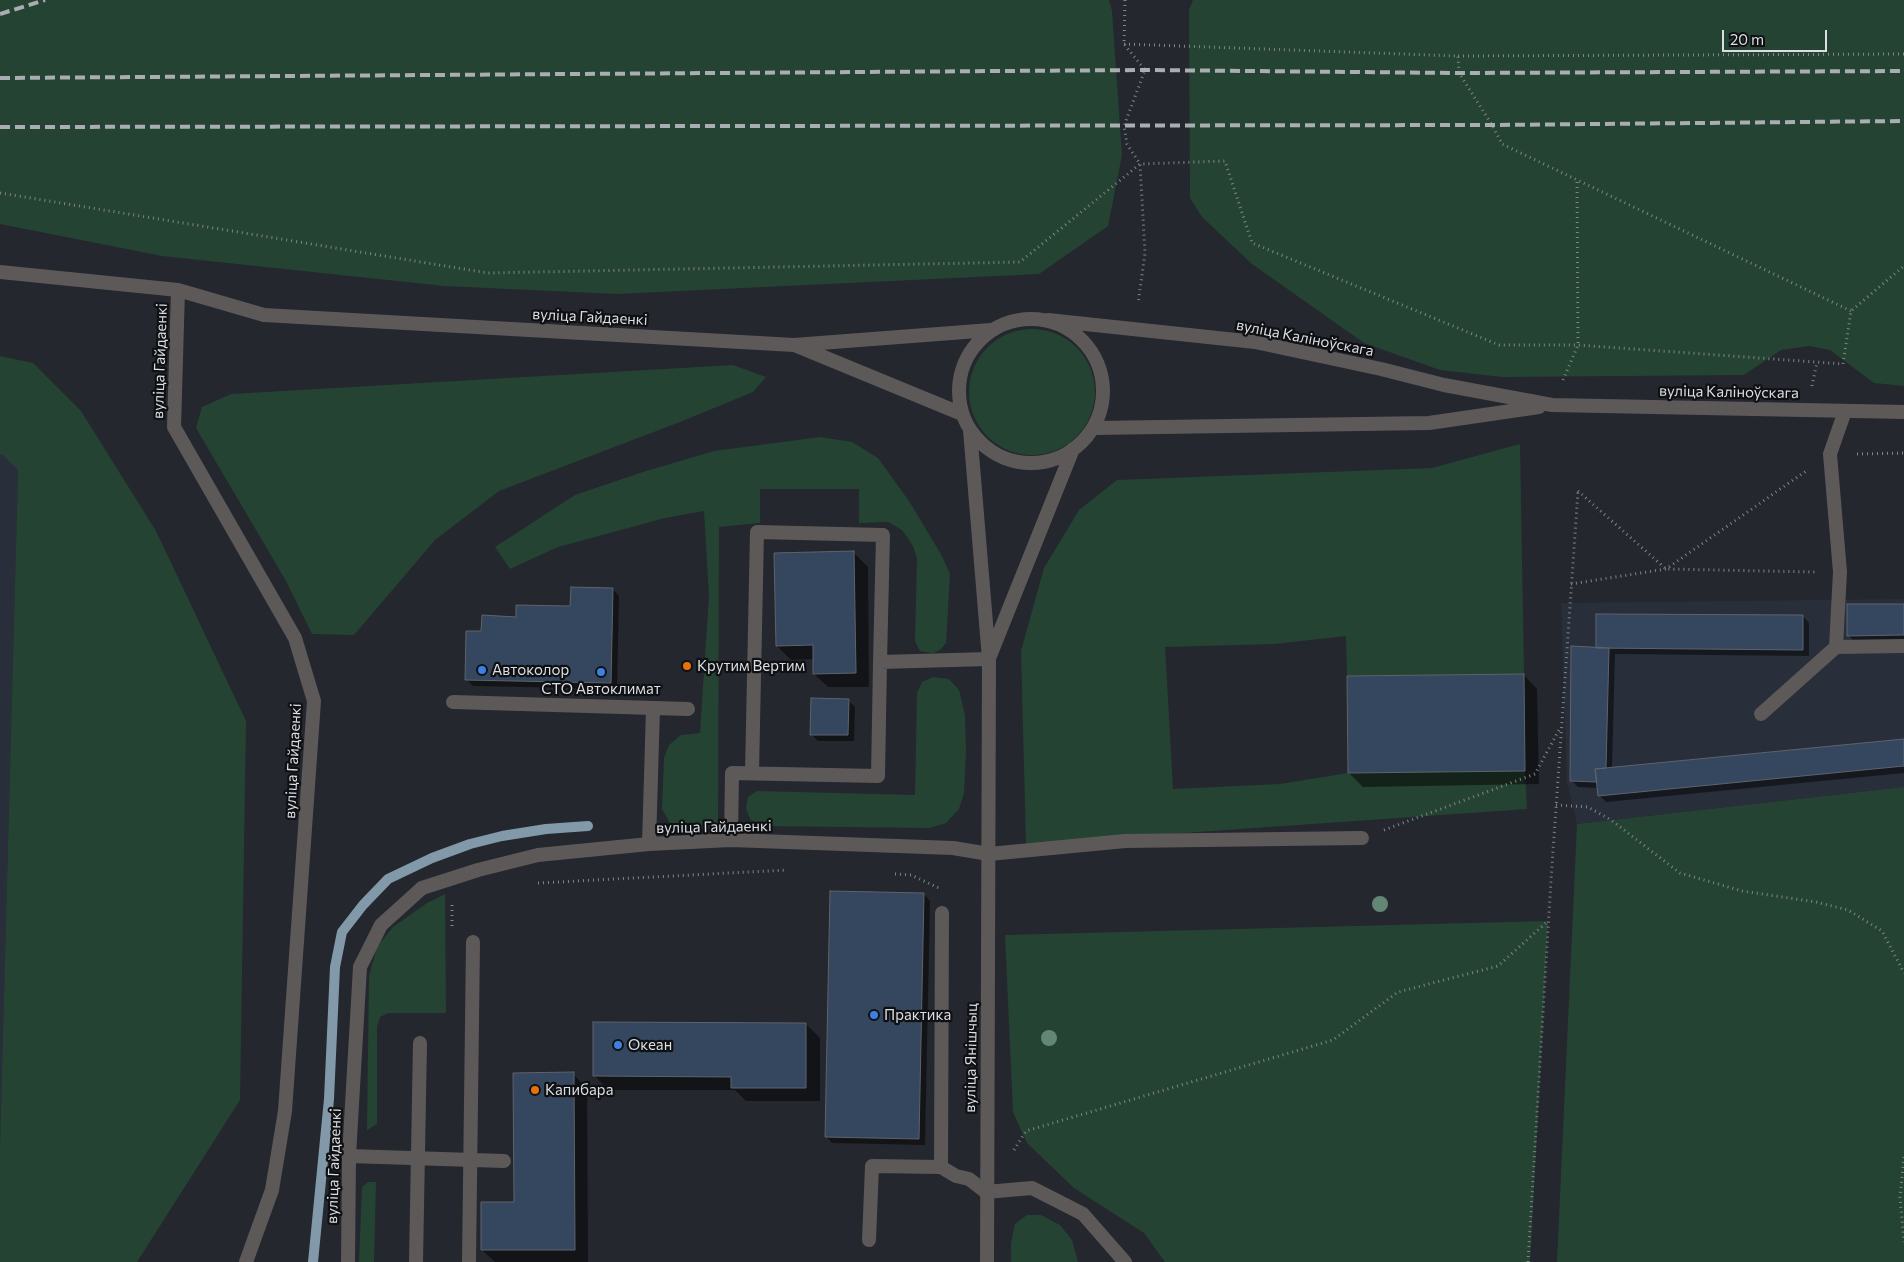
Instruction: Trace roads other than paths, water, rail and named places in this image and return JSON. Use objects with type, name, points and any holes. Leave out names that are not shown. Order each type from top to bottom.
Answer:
[{"type":"street","name":"вуліца Гайдаенкі","points":[[0,272],[178,290],[264,315],[794,345],[991,330]]},
{"type":"street","name":"вуліца Гайдаенкі","points":[[178,290],[174,427],[294,638],[314,701],[285,1111],[272,1190],[246,1262]]},
{"type":"street","name":"вуліца Каліноўскага","points":[[1048,320],[1067,327],[1083,339],[1095,355],[1102,373],[1104,392],[1102,410],[1094,428],[1083,442],[1068,454],[1050,461],[1031,463],[1013,461],[996,455],[981,444],[970,430],[962,414],[958,396],[959,378],[965,360],[976,343],[991,330],[1009,322],[1028,318],[1048,320],[1135,330],[1255,342],[1381,369],[1444,385],[1552,405],[1904,412]]},
{"type":"street","name":"вуліца Гайдаенкі","points":[[794,345],[962,414]]},
{"type":"street","name":"вуліца Каліноўскага","points":[[1094,428],[1429,423],[1552,405]]},
{"type":"street","points":[[1836,647],[1840,572],[1830,454],[1845,411]]},
{"type":"street","name":"вуліца Янішчыц","points":[[970,430],[989,659],[987,1262]]},
{"type":"street","points":[[880,662],[989,659],[1073,449]]},
{"type":"street","points":[[731,840],[732,773],[752,774],[878,776],[883,535],[757,532],[752,774]]},
{"type":"street","points":[[1761,714],[1836,647],[1904,646]]},
{"type":"street","points":[[453,702],[688,709]]},
{"type":"street","points":[[649,844],[652,708]]},
{"type":"street","points":[[989,854],[1125,841],[1362,838]]},
{"type":"street","name":"вуліца Гайдаенкі","points":[[348,1262],[349,1156],[360,967],[381,925],[422,888],[478,870],[538,855],[649,844],[731,840],[953,848],[989,854]]},
{"type":"street","points":[[941,1167],[942,913]]},
{"type":"street","points":[[469,1262],[473,942]]},
{"type":"street","points":[[416,1262],[420,1043]]},
{"type":"street","points":[[349,1156],[504,1161]]},
{"type":"street","points":[[869,1240],[872,1166],[941,1167],[956,1176],[969,1180],[986,1192],[1032,1188],[1084,1214],[1125,1262]]},
{"type":"waterway","points":[[313,1262],[329,1099],[335,967],[342,932],[363,905],[388,879],[432,858],[470,844],[502,836],[546,829],[588,826]]},
{"type":"railway","points":[[0,14],[45,0]]},
{"type":"railway","points":[[0,78],[1145,70],[1459,73],[1904,71]]},
{"type":"railway","points":[[0,127],[1492,125],[1904,121]]},
{"type":"place","name":"Крутим Вертим","points":[[687,666]]},
{"type":"place","name":"Автоколор","points":[[482,670]]},
{"type":"place","name":"СТО Автоклимат","points":[[601,672]]},
{"type":"place","name":"Практика","points":[[874,1015]]},
{"type":"place","name":"Океан","points":[[618,1045]]},
{"type":"place","name":"Капибара","points":[[535,1090]]}]
